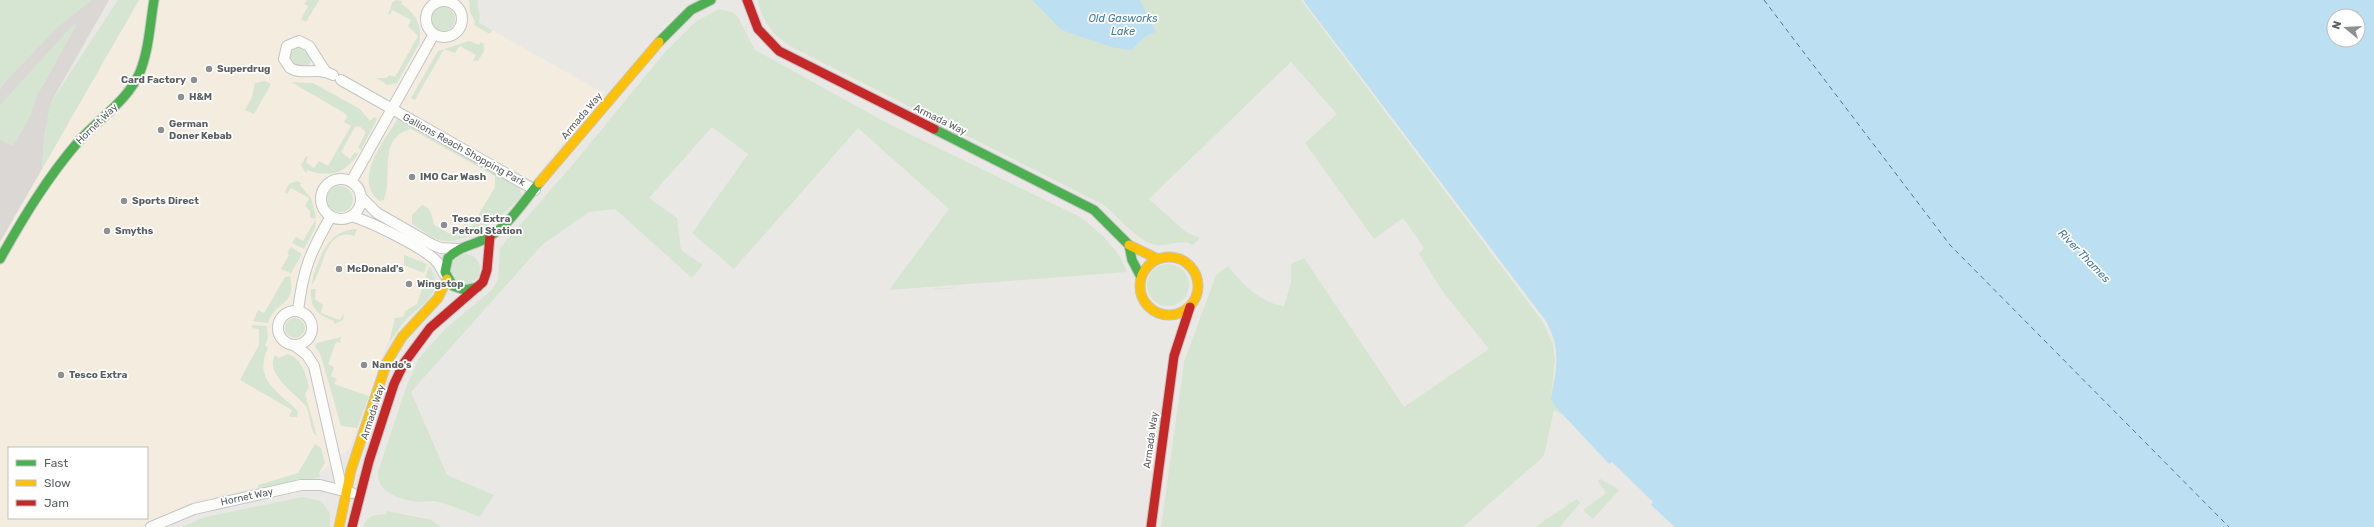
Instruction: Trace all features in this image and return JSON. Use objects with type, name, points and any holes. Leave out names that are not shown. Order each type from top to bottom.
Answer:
[{"type":"street","name":"Hornet Way","points":[[0,258],[18,226],[63,161],[90,128],[126,96],[135,82],[147,54],[154,0]]},
{"type":"street","points":[[691,10],[694,0]]},
{"type":"street","name":"Armada Way","points":[[340,527],[344,490],[391,355],[406,332],[438,300],[446,277],[445,262],[448,257],[462,248],[490,236],[509,219],[671,28],[691,10],[711,0]]},
{"type":"street","name":"Armada Way","points":[[742,1],[761,35],[779,51],[1094,210],[1112,226],[1129,245],[1158,259],[1167,257],[1177,258],[1187,262],[1195,271],[1199,288],[1190,308],[1174,356],[1151,527]]},
{"type":"street","points":[[442,2],[454,2],[460,11],[460,27],[448,37],[434,34],[426,20],[429,10],[442,2]]},
{"type":"street","name":"Gallions Reach Shopping Park","points":[[351,182],[434,34]]},
{"type":"street","name":"Gallions Reach Shopping Park","points":[[333,75],[392,110],[535,190]]},
{"type":"street","points":[[361,197],[359,208],[351,216],[341,219],[331,216],[323,207],[322,195],[324,189],[333,181],[339,180],[351,182],[359,191],[361,197],[377,213],[433,245],[441,248],[475,249],[482,255],[487,263]]},
{"type":"street","points":[[298,311],[301,286],[309,255],[331,216]]},
{"type":"street","points":[[351,216],[372,223],[427,254],[437,262],[446,277],[458,289],[464,290],[478,287]]},
{"type":"street","name":"Armada Way","points":[[352,527],[358,495],[394,384],[404,363],[430,328],[478,287],[486,276],[490,236]]},
{"type":"street","name":"Armada Way","points":[[1129,245],[1132,260],[1141,277],[1140,285],[1144,302],[1154,312],[1170,323],[1174,356]]},
{"type":"street","points":[[1141,277],[1148,266],[1158,259]]},
{"type":"street","points":[[1170,323],[1190,308]]},
{"type":"street","points":[[294,345],[300,345],[309,339],[312,329],[307,315],[298,311],[283,316],[278,325],[278,331],[283,340],[294,345],[306,354],[314,366],[344,490]]},
{"type":"street","name":"Hornet Way","points":[[151,527],[194,509],[300,485],[320,485],[344,490],[358,495]]},
{"type":"shaded area","points":[[0,0],[109,0],[51,102],[44,138],[42,169],[0,242]]},
{"type":"shaded area","points":[[139,0],[478,0],[476,5],[481,18],[479,23],[598,90],[607,91],[520,195],[477,231],[445,242],[430,266],[435,282],[434,291],[387,344],[350,448],[317,475],[195,501],[139,527],[0,527],[0,242]]},
{"type":"green space","points":[[0,0],[92,0],[57,28],[7,80],[0,90]]},
{"type":"green space","points":[[118,0],[139,0],[42,169],[44,138],[51,102]]},
{"type":"green space","points":[[307,0],[319,0],[306,22],[301,19],[308,6],[304,4]]},
{"type":"green space","points":[[396,0],[402,1],[401,4],[414,16],[419,26],[420,37],[419,44],[397,83],[387,85],[377,78],[386,78],[390,75],[395,77],[418,36],[408,26],[411,20],[392,10],[390,15],[388,14],[392,3]]},
{"type":"green space","points":[[469,0],[478,0],[480,17],[479,23],[492,30],[490,34],[474,25],[475,22],[470,12]]},
{"type":"green space","points":[[758,0],[1032,0],[1061,30],[1132,50],[1146,36],[1156,32],[1140,0],[1301,0],[1543,322],[1553,345],[1555,361],[1551,395],[1555,376],[1556,358],[1554,340],[1546,321],[1303,0],[1552,231],[1588,441],[1566,417],[1554,410],[1544,456],[1463,527],[1161,527],[1184,362],[1216,275],[1228,266],[1246,286],[1260,297],[1284,306],[1291,283],[1291,264],[1304,258],[1404,407],[1489,349],[1443,292],[1419,254],[1424,248],[1403,218],[1374,239],[1305,143],[1337,114],[1291,62],[1149,199],[1186,232],[1200,238],[1193,245],[1180,242],[1156,245],[1142,239],[1104,205],[790,46],[773,32],[765,21]]},
{"type":"green space","points":[[443,7],[448,8],[454,14],[454,24],[448,30],[443,31],[438,30],[432,24],[431,19],[432,14],[438,8]]},
{"type":"green space","points":[[719,9],[732,12],[738,17],[755,50],[887,123],[1080,217],[1094,228],[1114,248],[1127,272],[889,290],[949,209],[858,128],[734,269],[692,233],[748,154],[712,127],[649,198],[677,218],[681,250],[703,265],[692,278],[615,209],[589,212],[542,245],[411,392],[447,475],[494,495],[480,517],[439,502],[411,501],[397,497],[385,490],[378,479],[378,472],[407,385],[419,358],[446,328],[492,290],[498,279],[500,248],[574,163],[666,51],[695,22]]},
{"type":"green space","points":[[74,24],[76,26],[37,96],[31,115],[13,146],[0,140],[0,105]]},
{"type":"green space","points":[[469,41],[479,45],[481,42],[484,44],[484,51],[478,61],[473,61],[476,55],[460,46],[455,53],[444,49]]},
{"type":"green space","points":[[297,47],[303,48],[306,51],[311,61],[309,65],[294,65],[290,60],[289,54]]},
{"type":"green space","points":[[444,49],[415,100],[411,98],[438,51]]},
{"type":"green space","points":[[265,81],[271,84],[254,114],[245,110],[252,97],[255,83]]},
{"type":"green space","points":[[291,82],[313,83],[360,109],[370,121],[374,117],[377,119],[361,150],[358,148],[366,132],[359,126],[355,127],[341,152],[350,159],[355,152],[358,154],[348,166],[342,170],[329,174],[322,174],[307,170],[306,173],[301,165],[306,156],[308,157],[306,162],[314,168],[319,161],[328,166],[351,126],[344,122],[347,117],[346,114]]},
{"type":"green space","points":[[398,118],[513,183],[520,188],[522,196],[495,220],[473,234],[461,239],[450,241],[439,240],[429,235],[412,224],[412,215],[422,205],[429,210],[432,215],[434,225],[450,234],[454,226],[461,230],[465,223],[471,227],[495,187],[495,176],[411,129],[400,134],[393,141],[388,159],[387,191],[384,200],[379,201],[372,192],[369,182],[370,171],[379,148]]},
{"type":"green space","points":[[297,181],[301,183],[300,185],[311,198],[316,218],[314,219],[310,217],[310,211],[305,206],[309,198],[291,188],[287,194],[285,192],[289,184]]},
{"type":"green space","points":[[340,186],[349,190],[353,199],[349,208],[340,212],[331,208],[327,199],[331,190]]},
{"type":"green space","points":[[316,219],[315,228],[304,249],[292,243],[296,237],[303,241]]},
{"type":"green space","points":[[357,229],[354,236],[344,235],[337,237],[331,243],[312,285],[313,276],[321,256],[332,239],[343,232]]},
{"type":"green space","points":[[291,247],[302,254],[291,273],[281,269],[289,255],[287,253]]},
{"type":"green space","points":[[465,254],[475,259],[480,269],[475,279],[465,284],[455,279],[450,269],[455,259]]},
{"type":"green space","points":[[404,255],[427,264],[424,273],[404,265]]},
{"type":"green space","points":[[1164,264],[1172,264],[1180,267],[1186,273],[1189,285],[1186,297],[1180,303],[1172,306],[1164,306],[1156,303],[1150,297],[1147,289],[1147,281],[1150,273],[1156,267]]},
{"type":"green space","points":[[429,266],[434,275],[434,290],[430,297],[413,313],[389,342],[395,318],[403,317],[405,311],[417,304]]},
{"type":"green space","points":[[290,276],[291,286],[288,298],[275,310],[268,323],[253,321],[258,310],[264,313],[285,277]]},
{"type":"green space","points":[[311,289],[316,289],[315,299],[323,305],[321,313],[340,320],[344,313],[343,320],[334,324],[334,321],[319,313],[313,306]]},
{"type":"green space","points":[[295,318],[302,321],[305,328],[302,335],[295,338],[288,335],[285,328],[288,321]]},
{"type":"green space","points":[[252,325],[267,326],[268,338],[265,345],[268,348],[264,359],[263,368],[265,376],[275,390],[298,411],[297,417],[289,417],[292,410],[240,380],[259,345],[259,329],[252,328]]},
{"type":"green space","points":[[341,337],[340,343],[336,342],[328,364],[334,367],[331,376],[337,379],[334,384],[369,396],[357,428],[341,426],[321,356],[315,346],[317,343]]},
{"type":"green space","points":[[288,354],[300,363],[305,372],[309,387],[305,394],[317,436],[314,434],[311,426],[307,408],[282,382],[274,369],[273,362],[275,355],[279,358]]},
{"type":"green space","points":[[315,444],[321,448],[325,463],[319,473],[320,477],[259,490],[258,485],[298,473]]},
{"type":"green space","points":[[1601,479],[1619,490],[1593,519],[1583,510],[1606,493],[1598,481]]},
{"type":"green space","points":[[303,497],[321,501],[330,513],[330,527],[182,527],[205,517]]},
{"type":"green space","points":[[1577,499],[1580,503],[1560,527],[1535,527]]},
{"type":"green space","points":[[386,511],[432,520],[441,527],[363,527],[369,518],[375,515],[386,514]]},
{"type":"water","name":"Old Gasworks Lake","points":[[1032,0],[1140,0],[1156,32],[1146,36],[1132,50],[1115,48],[1061,30]]},
{"type":"water","name":"River Thames","points":[[1303,0],[2374,0],[2374,527],[1675,527],[1651,505],[1653,502],[1612,462],[1609,464],[1555,406],[1551,399],[1557,359],[1551,331],[1546,321]]},
{"type":"ferry route","points":[[1764,0],[1950,245],[2229,527]]},
{"type":"tram line","points":[[934,289],[954,288]]},
{"type":"traffic: fast","points":[[0,259],[27,213],[56,170],[86,133],[120,101],[134,83],[143,63],[149,36],[154,0]]},
{"type":"traffic: fast","points":[[659,42],[691,10],[711,0]]},
{"type":"traffic: fast","points":[[934,129],[1094,210],[1129,245],[1132,260],[1141,277]]},
{"type":"traffic: fast","points":[[478,287],[465,290],[453,286],[445,272],[448,258],[457,251],[484,240],[496,232],[510,219],[539,183]]},
{"type":"traffic: slow","points":[[539,183],[659,42]]},
{"type":"traffic: slow","points":[[1129,245],[1158,259]]},
{"type":"traffic: slow","points":[[1163,257],[1175,257],[1190,265],[1198,280],[1198,286],[1198,292],[1190,307],[1175,315],[1163,315],[1148,307],[1140,292],[1140,280],[1148,265],[1163,257]]},
{"type":"traffic: slow","points":[[339,527],[351,470],[387,362],[402,337],[438,298],[447,279]]},
{"type":"traffic: jam","points":[[747,0],[758,29],[779,51],[934,129]]},
{"type":"traffic: jam","points":[[352,527],[369,461],[394,384],[404,363],[430,328],[483,282],[487,270],[490,236]]},
{"type":"traffic: jam","points":[[1151,527],[1174,356],[1190,307]]},
{"type":"place","name":"Superdrug","points":[[209,69]]},
{"type":"place","name":"Card Factory","points":[[194,80]]},
{"type":"place","name":"H&M","points":[[181,97]]},
{"type":"place","name":"German Doner Kebab","points":[[161,130]]},
{"type":"place","name":"IMO Car Wash","points":[[412,177]]},
{"type":"place","name":"Sports Direct","points":[[124,201]]},
{"type":"place","name":"Tesco Extra Petrol Station","points":[[444,225]]},
{"type":"place","name":"Smyths","points":[[107,231]]},
{"type":"place","name":"McDonald's","points":[[339,269]]},
{"type":"place","name":"Wingstop","points":[[409,284]]},
{"type":"place","name":"Nando's","points":[[364,365]]},
{"type":"place","name":"Tesco Extra","points":[[61,375]]}]
